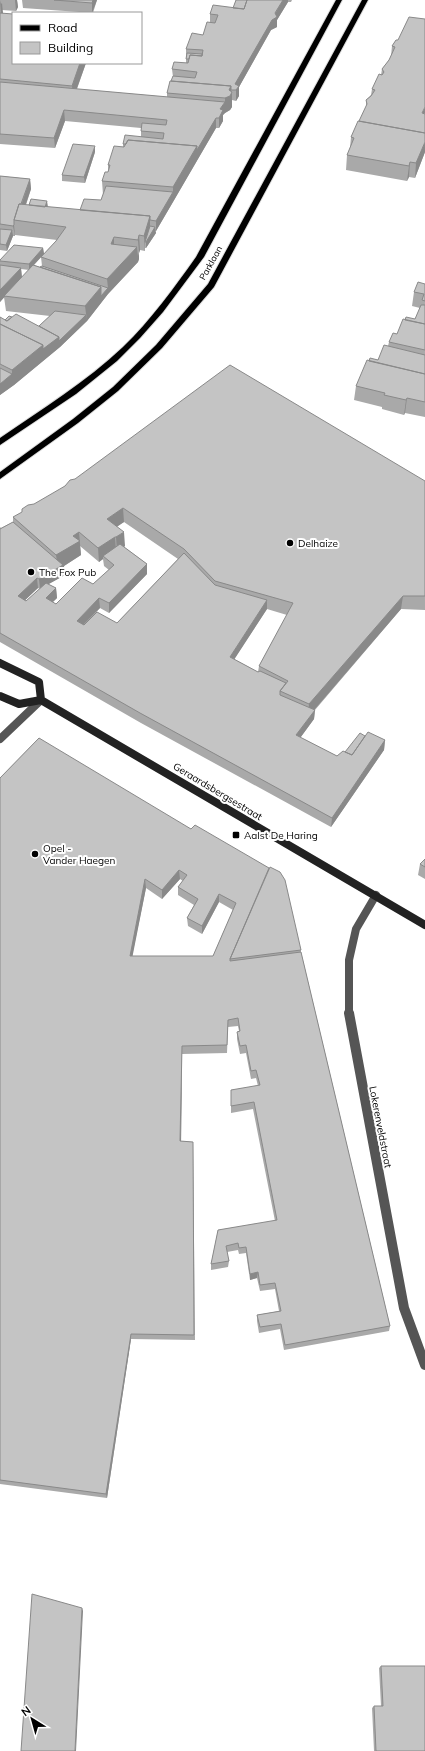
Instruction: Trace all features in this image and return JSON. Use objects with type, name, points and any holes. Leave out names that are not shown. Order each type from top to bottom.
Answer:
[{"type":"main road","name":"Parklaan","points":[[0,442],[65,398],[114,359],[154,317],[180,286],[200,256],[339,0]]},
{"type":"main road","name":"Parklaan","points":[[0,476],[100,402],[146,360],[186,317],[211,285],[365,0]]},
{"type":"main road","points":[[0,663],[39,682],[41,700],[19,704],[0,696]]},
{"type":"main road","name":"Geraardsbergsestraat","points":[[41,700],[109,738],[425,925]]},
{"type":"street","points":[[0,739],[41,700]]},
{"type":"street","name":"Lokerenveldstraat","points":[[376,895],[356,929],[349,960],[349,1017],[404,1308],[425,1365]]},
{"type":"building","points":[[54,0],[93,0],[92,3]]},
{"type":"building","points":[[236,0],[247,0],[244,9],[233,8]]},
{"type":"building","points":[[247,0],[283,0],[275,13],[277,17],[272,20],[235,84],[239,86],[236,90],[231,90],[231,86],[171,81],[173,76],[195,78],[197,72],[172,69],[174,62],[188,63],[190,55],[202,56],[203,50],[186,49],[192,33],[203,35],[207,22],[215,23],[218,15],[210,14],[213,5],[244,9]]},
{"type":"building","points":[[0,13],[12,14],[12,64],[80,64],[72,86],[0,79]]},
{"type":"building","points":[[409,17],[425,19],[425,107],[422,113],[425,114],[425,133],[359,121],[367,104],[366,100],[375,90],[372,89],[379,74],[382,75],[384,72],[382,69],[389,60],[395,47],[392,46],[396,40],[398,40]]},
{"type":"building","points":[[187,53],[202,54],[202,56],[190,55],[189,59],[186,59]]},
{"type":"building","points":[[170,81],[231,86],[229,90],[232,92],[230,96],[225,98],[167,93]]},
{"type":"building","points":[[0,82],[225,102],[220,109],[223,110],[219,118],[216,118],[197,150],[197,146],[128,140],[126,144],[123,144],[125,135],[163,139],[164,133],[141,131],[142,123],[166,125],[167,120],[64,110],[54,138],[0,134]]},
{"type":"building","points":[[358,121],[425,133],[425,142],[416,163],[410,162],[409,166],[347,155],[354,138],[351,137]]},
{"type":"building","points":[[128,140],[197,146],[173,187],[102,181],[105,172],[108,172],[110,165],[108,165],[114,146],[124,147]]},
{"type":"building","points":[[73,144],[95,146],[84,177],[62,175]]},
{"type":"building","points":[[0,176],[30,179],[21,204],[19,204],[13,226],[0,224]]},
{"type":"building","points":[[106,186],[173,192],[156,221],[150,220],[150,216],[80,210],[84,199],[101,200]]},
{"type":"building","points":[[31,199],[47,201],[45,207],[29,205]]},
{"type":"building","points":[[19,204],[150,216],[144,236],[139,235],[138,240],[114,237],[111,244],[137,247],[107,279],[41,257],[56,241],[66,227],[14,220]]},
{"type":"building","points":[[150,226],[155,227],[145,242]]},
{"type":"building","points":[[0,229],[12,230],[6,245],[0,244]]},
{"type":"building","points":[[14,245],[43,248],[29,264],[0,261]]},
{"type":"building","points":[[0,265],[21,268],[0,290]]},
{"type":"building","points":[[33,265],[101,287],[85,306],[4,296]]},
{"type":"building","points":[[42,266],[108,288],[101,296],[101,287],[40,267]]},
{"type":"building","points":[[418,282],[425,284],[425,301],[422,300],[424,294],[414,292]]},
{"type":"building","points":[[421,305],[425,305],[425,324],[405,320],[406,317],[415,319]]},
{"type":"building","points":[[55,311],[86,315],[59,341],[59,337],[39,326]]},
{"type":"building","points":[[16,314],[59,337],[43,349],[43,345],[0,324],[0,317],[7,321]]},
{"type":"building","points":[[9,316],[12,317],[7,321],[5,320]]},
{"type":"building","points":[[403,319],[425,324],[425,350],[389,342],[393,333],[397,334]]},
{"type":"building","points":[[0,324],[43,345],[12,370],[0,364]]},
{"type":"building","points":[[384,345],[425,355],[425,374],[369,361],[370,358],[378,360]]},
{"type":"building","points":[[367,360],[425,374],[425,402],[407,398],[406,400],[384,395],[385,393],[356,386]]},
{"type":"building","name":"Delhaize","points":[[230,365],[425,481],[425,596],[403,596],[309,704],[280,691],[288,681],[259,666],[293,603],[215,581],[184,549],[123,508],[107,519],[124,532],[98,548],[79,532],[73,536],[80,541],[56,555],[13,517],[22,512],[22,509],[28,505],[34,504],[65,486],[70,480],[75,479]]},
{"type":"building","points":[[0,368],[12,374],[0,384]]},
{"type":"building","points":[[13,522],[63,565],[39,579],[37,578],[18,596],[26,601],[46,583],[56,588],[46,598],[56,604],[82,578],[93,584],[114,565],[103,556],[120,544],[147,564],[109,603],[99,598],[77,621],[84,625],[97,612],[117,623],[184,553],[215,585],[267,600],[230,657],[258,672],[260,671],[286,683],[280,691],[280,695],[315,710],[296,735],[337,756],[343,751],[352,755],[368,732],[385,740],[332,818],[140,713],[0,633],[0,529]]},
{"type":"building","points":[[360,733],[365,736],[352,755],[345,752]]},
{"type":"building","points":[[39,738],[191,829],[195,825],[269,868],[230,961],[301,952],[390,1326],[285,1345],[281,1324],[260,1327],[257,1315],[281,1311],[275,1283],[260,1285],[258,1272],[250,1274],[246,1247],[239,1248],[238,1243],[226,1246],[229,1261],[211,1264],[218,1230],[277,1220],[254,1102],[231,1106],[231,1090],[260,1085],[256,1070],[251,1071],[246,1045],[240,1046],[237,1032],[240,1031],[238,1018],[228,1020],[227,1045],[182,1046],[180,1141],[193,1142],[194,1335],[131,1334],[106,1494],[0,1480],[0,778]],"holes":[[[179,870],[187,875],[178,887],[198,899],[187,918],[202,926],[219,894],[236,903],[213,956],[130,956],[145,879],[162,890]]]},
{"type":"building","points":[[425,859],[425,867],[420,864]]},
{"type":"building","points":[[270,867],[280,872],[285,880],[301,950],[230,959]]},
{"type":"building","points":[[32,1594],[82,1608],[75,1751],[21,1751]]},
{"type":"building","points":[[381,1666],[425,1666],[425,1751],[376,1751],[374,1706],[383,1706]]},
{"type":"place","name":"Delhaize","points":[[290,543]]},
{"type":"place","name":"The Fox Pub","points":[[31,572]]},
{"type":"place","name":"Aalst De Haring","points":[[236,835]]},
{"type":"place","name":"Opel - Vander Haegen","points":[[35,854]]}]
